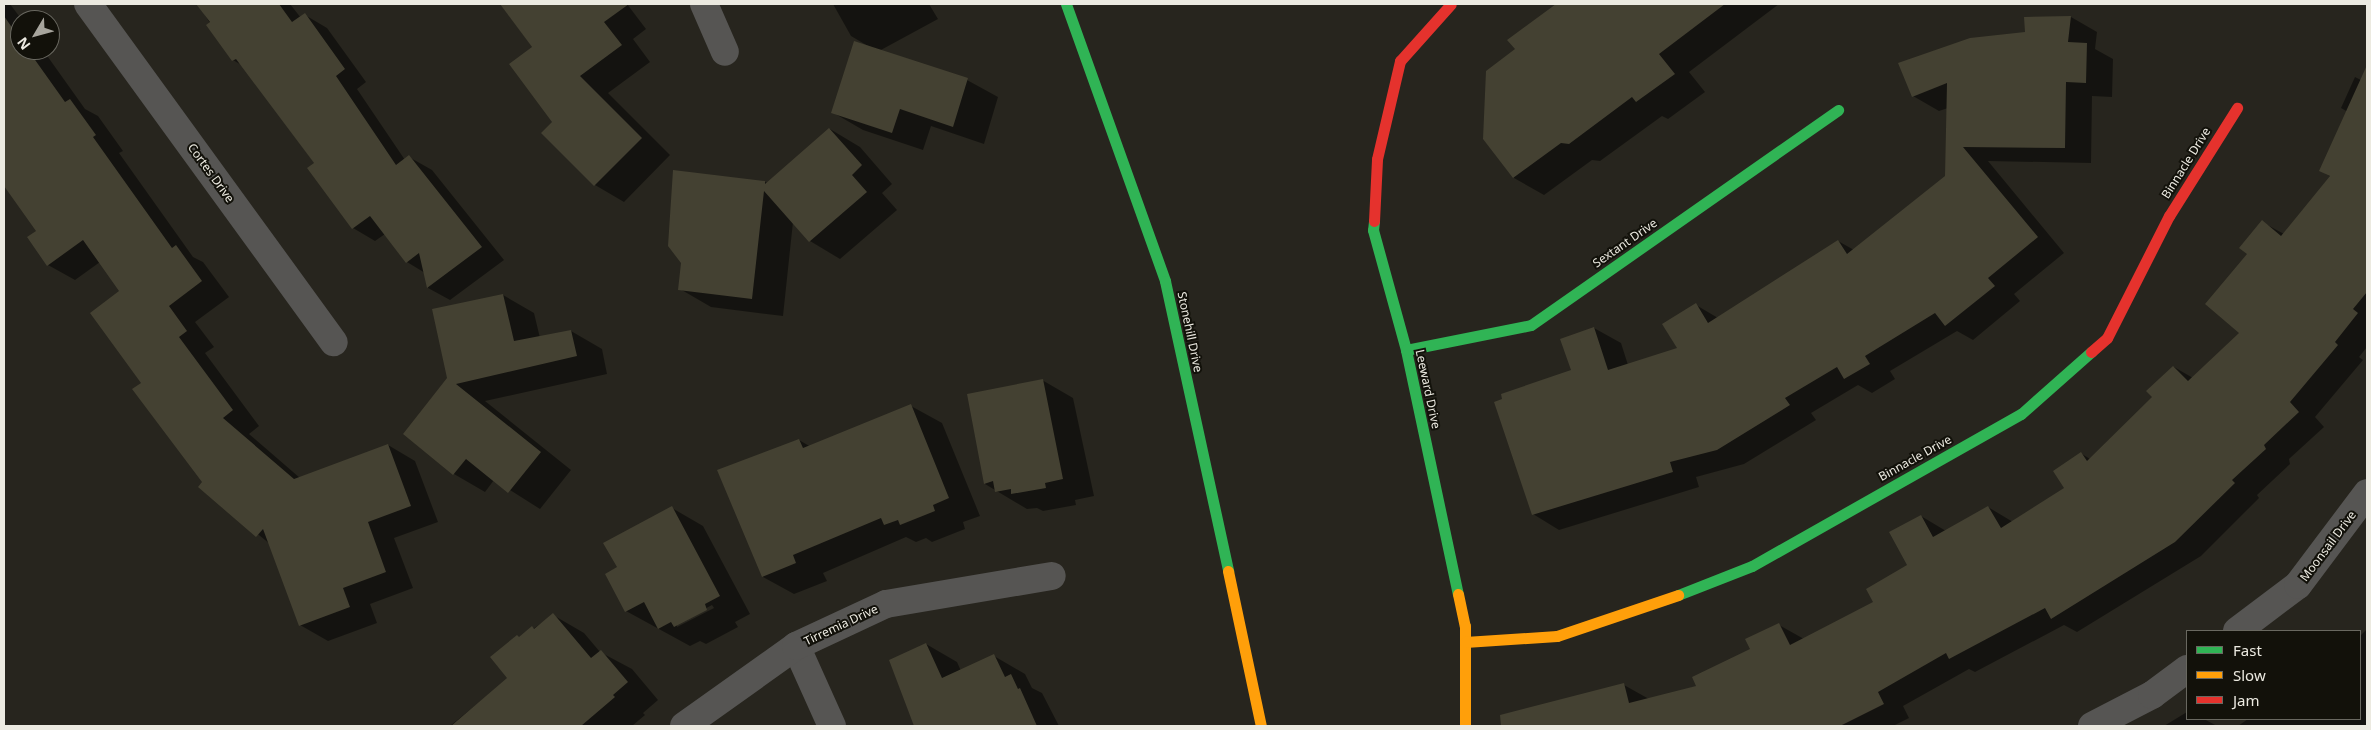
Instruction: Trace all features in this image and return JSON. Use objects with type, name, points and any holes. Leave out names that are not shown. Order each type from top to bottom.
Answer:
[{"type":"street","name":"Cortes Drive","points":[[88,4],[334,342]]},
{"type":"street","points":[[704,4],[725,52]]},
{"type":"street","name":"Stonehill Drive","points":[[1066,4],[1165,281],[1252,677],[1261,726]]},
{"type":"street","name":"Leeward Drive","points":[[1451,4],[1400,61],[1377,159],[1373,230],[1406,350],[1465,626],[1465,726]]},
{"type":"street","name":"Binnacle Drive","points":[[1466,642],[1557,636],[1655,604],[1752,566],[2021,414],[2107,338],[2169,216],[2237,108]]},
{"type":"street","name":"Sextant Drive","points":[[1406,350],[1531,325],[1838,110]]},
{"type":"street","name":"Moonsail Drive","points":[[2238,630],[2298,585],[2367,493]]},
{"type":"street","name":"Tirremia Drive","points":[[684,726],[796,646],[886,604],[1052,576]]},
{"type":"street","points":[[796,646],[832,726]]},
{"type":"street","points":[[2092,726],[2152,695],[2186,670]]},
{"type":"street","name":"Stonehill Drive","points":[[1246,710],[1252,677]]},
{"type":"building","points":[[196,4],[279,4],[292,22],[305,13],[345,69],[336,76],[396,165],[409,155],[482,247],[427,288],[419,253],[406,263],[370,216],[352,229],[307,168],[314,163],[236,59],[232,61],[206,25],[210,22]]},
{"type":"building","points":[[500,4],[629,4],[604,22],[622,45],[580,76],[642,138],[594,186],[541,133],[552,122],[509,64],[532,47]]},
{"type":"building","points":[[1556,4],[1725,4],[1659,54],[1675,74],[1636,102],[1632,97],[1569,144],[1561,143],[1513,178],[1483,139],[1486,71],[1515,49],[1507,40]]},
{"type":"building","points":[[4,16],[10,25],[10,60],[35,60],[65,102],[70,99],[96,135],[93,137],[172,248],[176,245],[202,281],[169,306],[187,331],[179,337],[233,410],[223,418],[294,479],[388,444],[411,506],[368,522],[386,572],[343,588],[350,607],[299,626],[263,529],[256,537],[198,487],[202,482],[132,389],[141,383],[90,313],[119,291],[83,240],[47,266],[27,237],[36,231],[4,186]]},
{"type":"building","points":[[2071,16],[2068,42],[2087,43],[2086,83],[2066,82],[2065,148],[1963,147],[2038,237],[1988,278],[1995,286],[1945,326],[1935,313],[1865,356],[1870,364],[1844,379],[1837,367],[1785,398],[1790,405],[1717,450],[1670,462],[1673,472],[1532,515],[1494,402],[1502,399],[1501,394],[1571,370],[1560,339],[1594,327],[1608,370],[1677,348],[1662,324],[1696,303],[1708,323],[1838,240],[1847,254],[1945,176],[1947,83],[1912,97],[1898,63],[1970,38],[2025,32],[2024,17]]},
{"type":"building","points":[[854,41],[968,78],[953,127],[900,109],[892,133],[831,113]]},
{"type":"building","points":[[2367,65],[2367,292],[2353,309],[2358,313],[2335,342],[2338,345],[2290,402],[2299,412],[2264,445],[2266,449],[2232,480],[2235,483],[2175,542],[2051,619],[2045,608],[1949,659],[1946,653],[1878,692],[1884,704],[1840,726],[1501,726],[1500,715],[1624,683],[1629,703],[1696,686],[1692,677],[1750,649],[1745,639],[1779,623],[1790,645],[1873,602],[1866,589],[1907,565],[1889,532],[1921,515],[1933,537],[1988,506],[2001,528],[2064,488],[2053,471],[2081,452],[2087,461],[2152,397],[2146,391],[2173,366],[2188,381],[2239,333],[2205,304],[2247,254],[2239,248],[2262,220],[2281,236],[2330,176],[2319,171]]},
{"type":"building","points":[[829,128],[862,165],[852,175],[867,192],[809,242],[764,191],[752,299],[678,290],[681,263],[668,246],[673,170],[765,181],[765,184]]},
{"type":"building","points":[[503,294],[514,341],[571,330],[577,356],[456,384],[541,452],[508,493],[466,459],[453,475],[403,434],[447,378],[432,309]]},
{"type":"building","points":[[1043,379],[1063,479],[1045,483],[1046,488],[1011,494],[1011,489],[995,492],[993,481],[984,484],[967,394]]},
{"type":"building","points":[[911,404],[949,498],[933,505],[935,511],[900,525],[898,520],[884,525],[881,518],[793,555],[796,563],[762,577],[717,470],[799,439],[803,448]]},
{"type":"building","points":[[672,506],[720,596],[705,604],[707,610],[674,627],[671,622],[658,629],[644,602],[625,612],[605,574],[617,567],[603,543]]},
{"type":"building","points":[[553,613],[591,658],[601,650],[628,682],[613,695],[615,697],[581,726],[451,726],[507,678],[490,657],[517,635],[519,637],[532,626],[534,629]]},
{"type":"building","points":[[926,643],[942,678],[994,654],[1005,677],[1011,674],[1018,689],[1020,688],[1037,726],[914,726],[889,660]]},
{"type":"traffic: fast","points":[[1066,4],[1165,281],[1228,571]]},
{"type":"traffic: fast","points":[[1406,350],[1531,325],[1838,110]]},
{"type":"traffic: fast","points":[[1374,221],[1373,230],[1406,350],[1458,594]]},
{"type":"traffic: fast","points":[[1678,595],[1752,566],[2021,414],[2091,352]]},
{"type":"traffic: slow","points":[[1228,571],[1261,726]]},
{"type":"traffic: slow","points":[[1458,594],[1465,626],[1465,726]]},
{"type":"traffic: slow","points":[[1465,642],[1557,636],[1678,595]]},
{"type":"traffic: jam","points":[[1374,221],[1377,159],[1400,61],[1451,4]]},
{"type":"traffic: jam","points":[[2091,352],[2107,338],[2169,216],[2237,108]]}]
